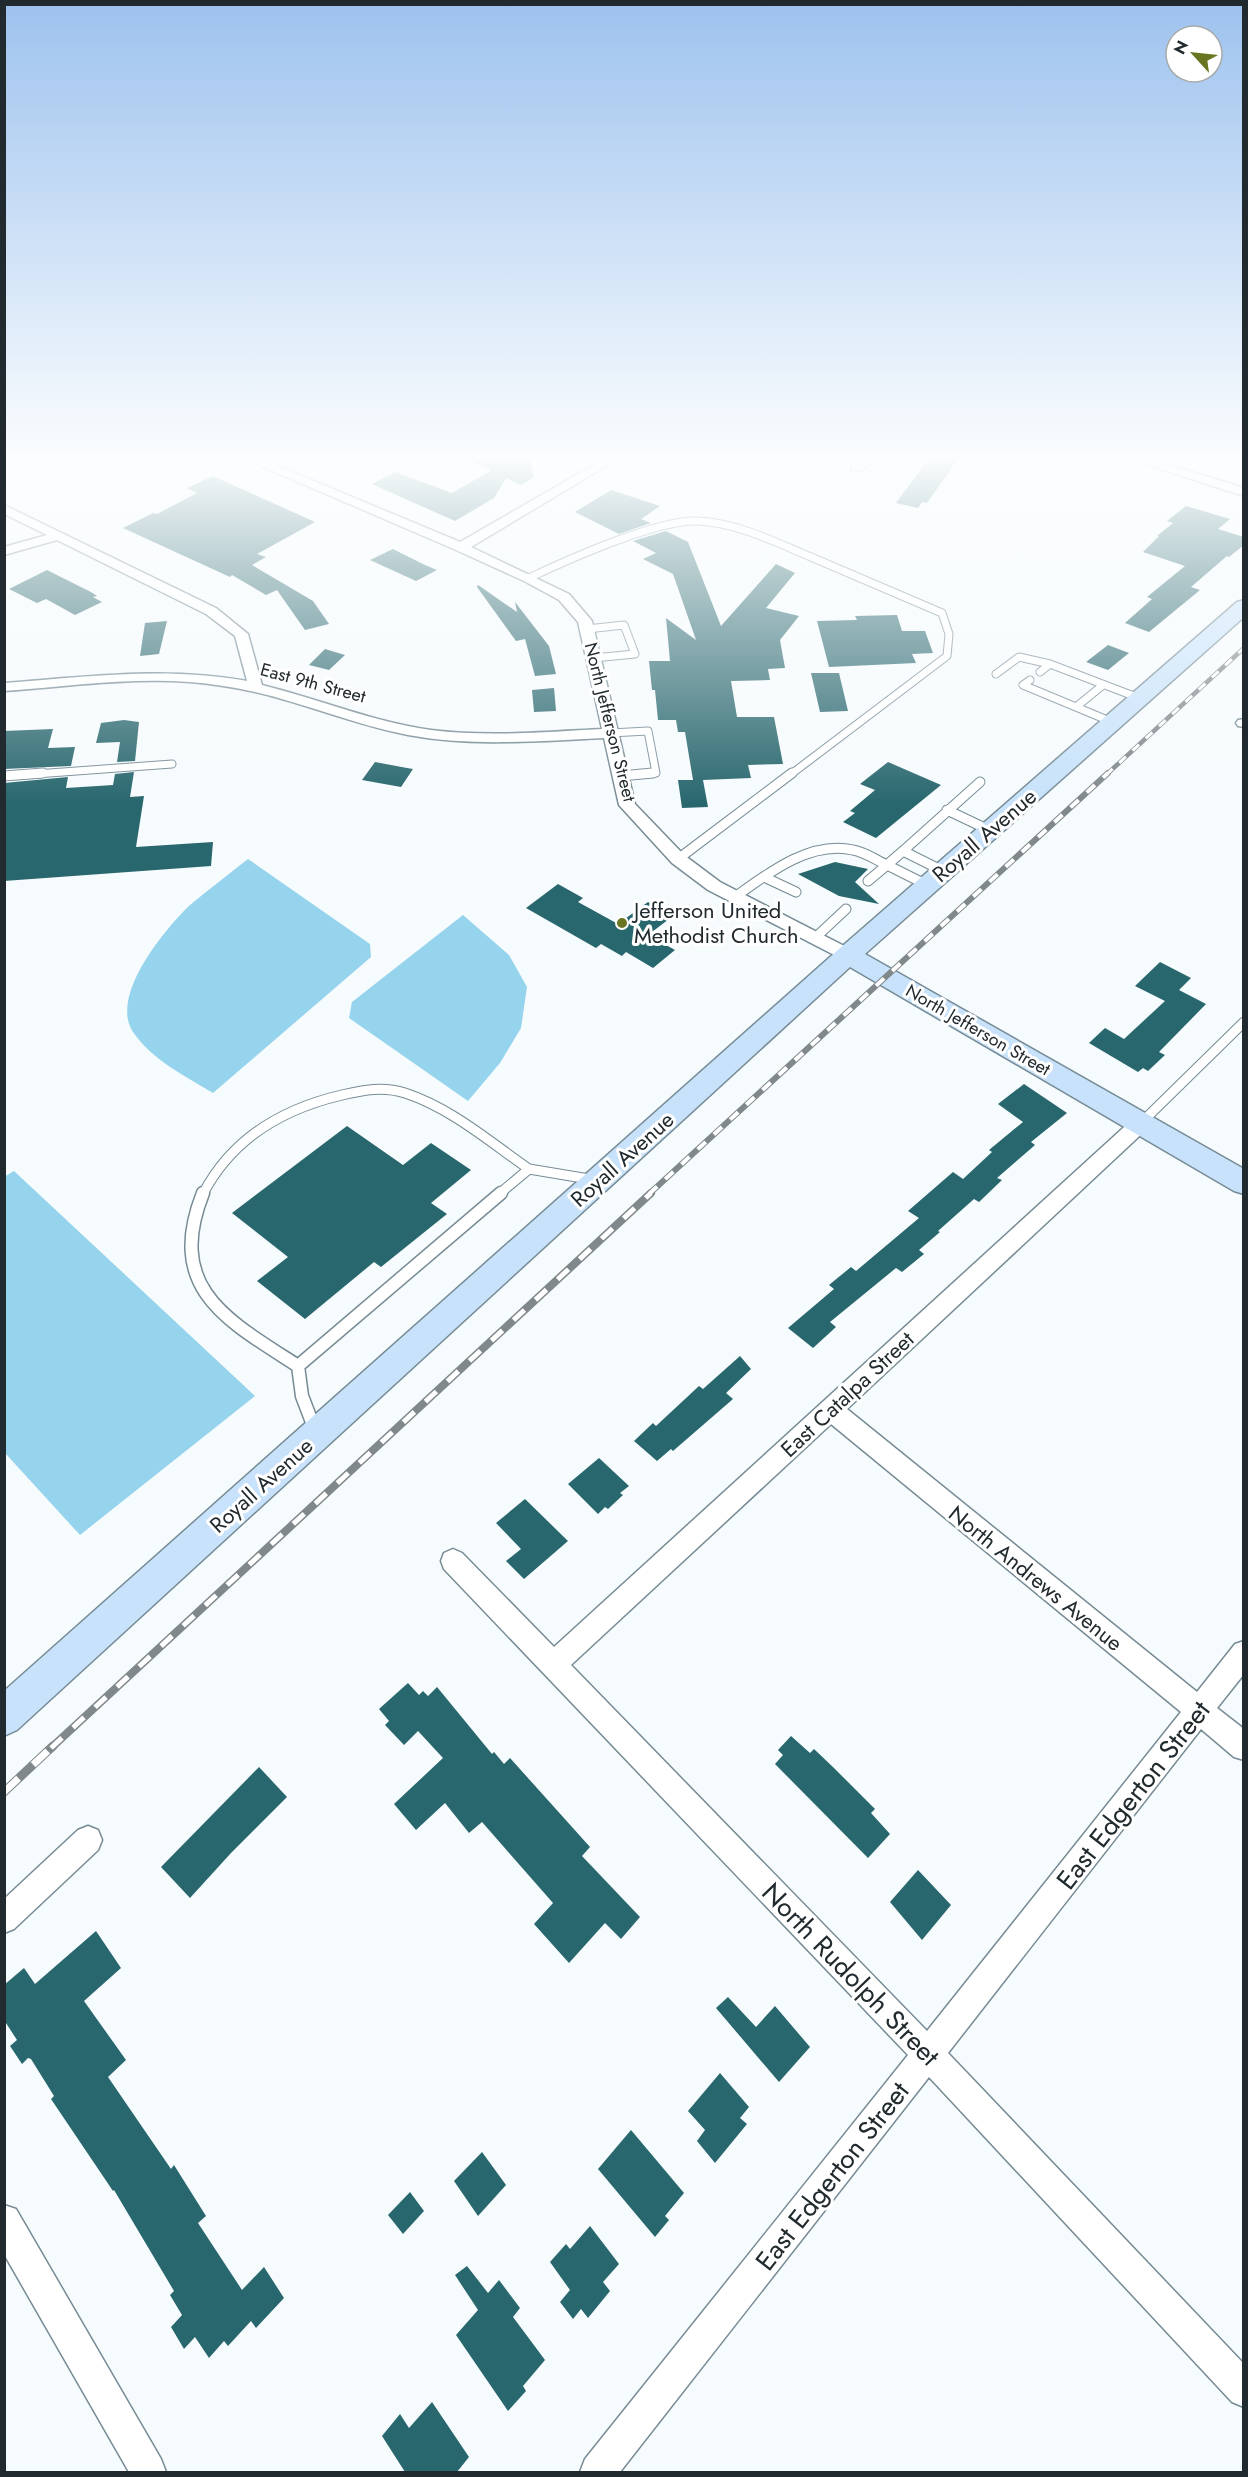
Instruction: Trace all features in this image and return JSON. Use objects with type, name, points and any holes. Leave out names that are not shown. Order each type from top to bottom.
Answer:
[{"type":"street","points":[[132,572],[211,610],[241,634],[255,686]]},
{"type":"street","name":"North Jefferson Street","points":[[515,572],[564,597],[585,621],[627,805],[678,859],[714,886],[848,955],[1244,1183]]},
{"type":"street","name":"Royall Avenue","points":[[4,1717],[848,955],[1244,606]]},
{"type":"street","name":"East 9th Street","points":[[4,687],[142,678],[195,678],[255,686],[407,730],[478,738],[610,733]]},
{"type":"street","name":"East Catalpa Street","points":[[553,1665],[1141,1124]]},
{"type":"street","name":"North Andrews Avenue","points":[[830,1409],[1244,1747]]},
{"type":"street","name":"North Rudolph Street","points":[[453,1561],[928,2054],[1244,2390]]},
{"type":"street","name":"East Edgerton Street","points":[[598,2472],[1244,1653]]},
{"type":"street","points":[[4,1919],[88,1840]]},
{"type":"street","points":[[4,2222],[148,2472]]},
{"type":"lane","points":[[529,578],[543,572]]},
{"type":"lane","points":[[678,859],[947,656],[951,645],[948,625],[942,613],[844,572]]},
{"type":"lane","points":[[587,629],[624,625],[635,654],[593,658]]},
{"type":"lane","points":[[996,674],[1019,657],[1050,664],[1139,698]]},
{"type":"lane","points":[[1040,672],[1050,664]]},
{"type":"lane","points":[[1029,680],[1023,685],[1112,722]]},
{"type":"lane","points":[[1076,707],[1103,685]]},
{"type":"lane","points":[[610,733],[648,731],[656,773],[620,776]]},
{"type":"lane","points":[[4,776],[172,764]]},
{"type":"lane","points":[[868,881],[980,782]]},
{"type":"lane","points":[[947,810],[989,830]]},
{"type":"lane","points":[[735,897],[781,865],[823,850],[850,849],[887,865],[935,878]]},
{"type":"lane","points":[[903,851],[935,878]]},
{"type":"lane","points":[[764,877],[796,892]]},
{"type":"lane","points":[[815,938],[846,909]]},
{"type":"lane","points":[[1141,1124],[1244,1022]]},
{"type":"lane","points":[[317,1435],[302,1396],[298,1366],[249,1334],[212,1303],[193,1268],[191,1226],[198,1203],[211,1179],[242,1143],[268,1122],[308,1104],[363,1091],[385,1089],[407,1094],[431,1105],[529,1169],[598,1180]]},
{"type":"lane","points":[[298,1366],[529,1169]]},
{"type":"shaded area","points":[[248,859],[370,944],[371,957],[213,1093],[170,1067],[141,1042],[133,1032],[128,1017],[128,1000],[143,964],[167,930],[190,905]]},
{"type":"shaded area","points":[[463,915],[509,955],[527,987],[521,1028],[500,1063],[468,1101],[349,1018],[352,1002]]},
{"type":"shaded area","points":[[14,1171],[255,1396],[80,1535],[5,1453],[4,1177]]},
{"type":"building","points":[[44,572],[50,572],[91,592],[97,596],[93,597],[102,602],[75,615],[46,599],[37,603],[9,589]]},
{"type":"building","points":[[218,572],[263,572],[313,601],[329,624],[305,630],[277,590],[266,595],[232,575],[230,577]]},
{"type":"building","points":[[395,572],[434,572],[416,581]]},
{"type":"building","points":[[668,572],[700,572],[721,626],[769,572],[795,573],[766,608],[799,616],[780,640],[785,668],[768,669],[770,680],[731,681],[737,717],[774,717],[783,764],[748,765],[751,778],[703,780],[708,807],[682,808],[678,780],[693,780],[685,732],[678,732],[676,720],[658,720],[655,690],[652,690],[649,661],[670,661],[666,618],[696,640],[673,574]]},
{"type":"building","points":[[1178,572],[1209,572],[1191,587],[1200,590],[1149,632],[1125,623],[1152,599],[1147,597]]},
{"type":"building","points":[[478,585],[517,612],[515,602],[549,646],[556,674],[535,676],[525,639],[516,641],[477,587]]},
{"type":"building","points":[[897,615],[902,631],[925,631],[933,653],[912,654],[916,663],[829,667],[817,621],[857,620],[855,616]]},
{"type":"building","points":[[167,621],[159,654],[140,656],[145,623]]},
{"type":"building","points":[[1108,645],[1129,653],[1108,670],[1086,662]]},
{"type":"building","points":[[325,649],[345,655],[329,670],[309,665]]},
{"type":"building","points":[[811,673],[839,673],[848,711],[820,712]]},
{"type":"building","points":[[554,688],[556,711],[534,712],[532,690]]},
{"type":"building","points":[[124,720],[139,722],[135,761],[117,762],[120,742],[96,743],[101,723]]},
{"type":"building","points":[[53,729],[48,748],[75,747],[71,766],[4,769],[4,731]]},
{"type":"building","points":[[375,762],[413,769],[401,787],[362,780]]},
{"type":"building","points":[[888,762],[941,785],[876,838],[843,822],[855,813],[850,811],[875,790],[860,784]]},
{"type":"building","points":[[134,772],[130,797],[144,796],[136,847],[213,842],[211,866],[4,881],[4,783],[68,777],[66,788],[113,785],[115,774]]},
{"type":"building","points":[[835,862],[868,869],[855,882],[879,904],[839,896],[798,874]]},
{"type":"building","points":[[558,884],[583,898],[578,902],[618,924],[648,902],[673,916],[648,935],[675,950],[653,968],[626,952],[622,956],[601,944],[596,948],[526,908]]},
{"type":"building","points":[[1160,962],[1191,978],[1179,990],[1206,1004],[1159,1052],[1165,1055],[1148,1071],[1143,1068],[1138,1072],[1089,1043],[1105,1028],[1124,1039],[1165,1001],[1135,986]]},
{"type":"building","points":[[1024,1084],[1067,1113],[1031,1142],[1035,1145],[997,1178],[1002,1180],[979,1202],[974,1199],[938,1231],[940,1232],[919,1250],[924,1254],[902,1272],[896,1268],[830,1322],[836,1327],[813,1348],[788,1328],[834,1289],[829,1285],[851,1267],[856,1271],[919,1218],[908,1211],[953,1172],[963,1179],[992,1152],[989,1150],[1023,1122],[998,1104]]},
{"type":"building","points":[[347,1126],[403,1165],[431,1143],[471,1170],[431,1203],[447,1214],[381,1267],[374,1262],[305,1319],[257,1281],[288,1257],[232,1213]]},
{"type":"building","points":[[740,1356],[751,1369],[726,1393],[733,1399],[673,1451],[671,1449],[657,1461],[634,1441],[653,1423],[656,1426],[699,1386],[703,1389]]},
{"type":"building","points":[[599,1458],[629,1486],[620,1493],[623,1495],[608,1509],[605,1507],[598,1514],[568,1484]]},
{"type":"building","points":[[525,1499],[568,1541],[524,1579],[506,1561],[521,1549],[496,1523]]},
{"type":"building","points":[[408,1683],[419,1695],[423,1691],[428,1696],[437,1687],[492,1754],[494,1752],[504,1764],[510,1758],[590,1847],[582,1856],[640,1917],[621,1939],[605,1923],[569,1963],[534,1924],[553,1903],[482,1822],[469,1833],[445,1803],[416,1830],[394,1804],[443,1758],[418,1731],[404,1745],[385,1725],[389,1721],[379,1709]]},
{"type":"building","points":[[791,1736],[810,1753],[814,1749],[875,1809],[871,1813],[890,1834],[868,1858],[775,1764],[783,1755],[778,1750]]},
{"type":"building","points":[[259,1767],[287,1797],[190,1898],[161,1867]]},
{"type":"building","points":[[918,1870],[951,1905],[922,1940],[890,1902]]},
{"type":"building","points":[[96,1931],[121,1968],[84,2001],[126,2060],[108,2077],[171,2169],[174,2165],[206,2216],[198,2223],[242,2290],[264,2267],[284,2298],[256,2328],[251,2321],[228,2346],[224,2341],[209,2358],[195,2337],[184,2349],[171,2327],[182,2315],[170,2295],[174,2291],[114,2190],[51,2099],[54,2096],[31,2059],[28,2058],[22,2064],[10,2046],[17,2040],[4,2020],[4,1985],[24,1968],[35,1984]]},
{"type":"building","points":[[728,1997],[756,2027],[775,2006],[810,2047],[779,2082],[716,2008]]},
{"type":"building","points":[[720,2073],[749,2107],[740,2118],[747,2124],[715,2163],[697,2141],[705,2130],[688,2111]]},
{"type":"building","points":[[631,2130],[684,2193],[665,2216],[669,2220],[655,2237],[598,2169]]},
{"type":"building","points":[[482,2152],[506,2185],[478,2216],[454,2181]]},
{"type":"building","points":[[410,2192],[424,2211],[403,2234],[388,2215]]},
{"type":"building","points":[[590,2226],[619,2264],[603,2282],[610,2291],[588,2318],[581,2309],[573,2319],[560,2302],[570,2290],[550,2262],[566,2244],[570,2249]]},
{"type":"building","points":[[467,2266],[488,2293],[499,2280],[520,2308],[513,2317],[545,2360],[523,2386],[526,2391],[508,2411],[456,2335],[478,2310],[455,2275]]},
{"type":"building","points":[[432,2402],[469,2457],[457,2472],[405,2472],[382,2436],[400,2414],[409,2428]]},
{"type":"railway","points":[[1106,775],[1244,648]]},
{"type":"railway","points":[[649,1194],[1108,773]]},
{"type":"railway","points":[[51,1748],[651,1193]]},
{"type":"railway","points":[[4,1792],[53,1746]]},
{"type":"place","name":"Jefferson United Methodist Church","points":[[622,923]]}]
